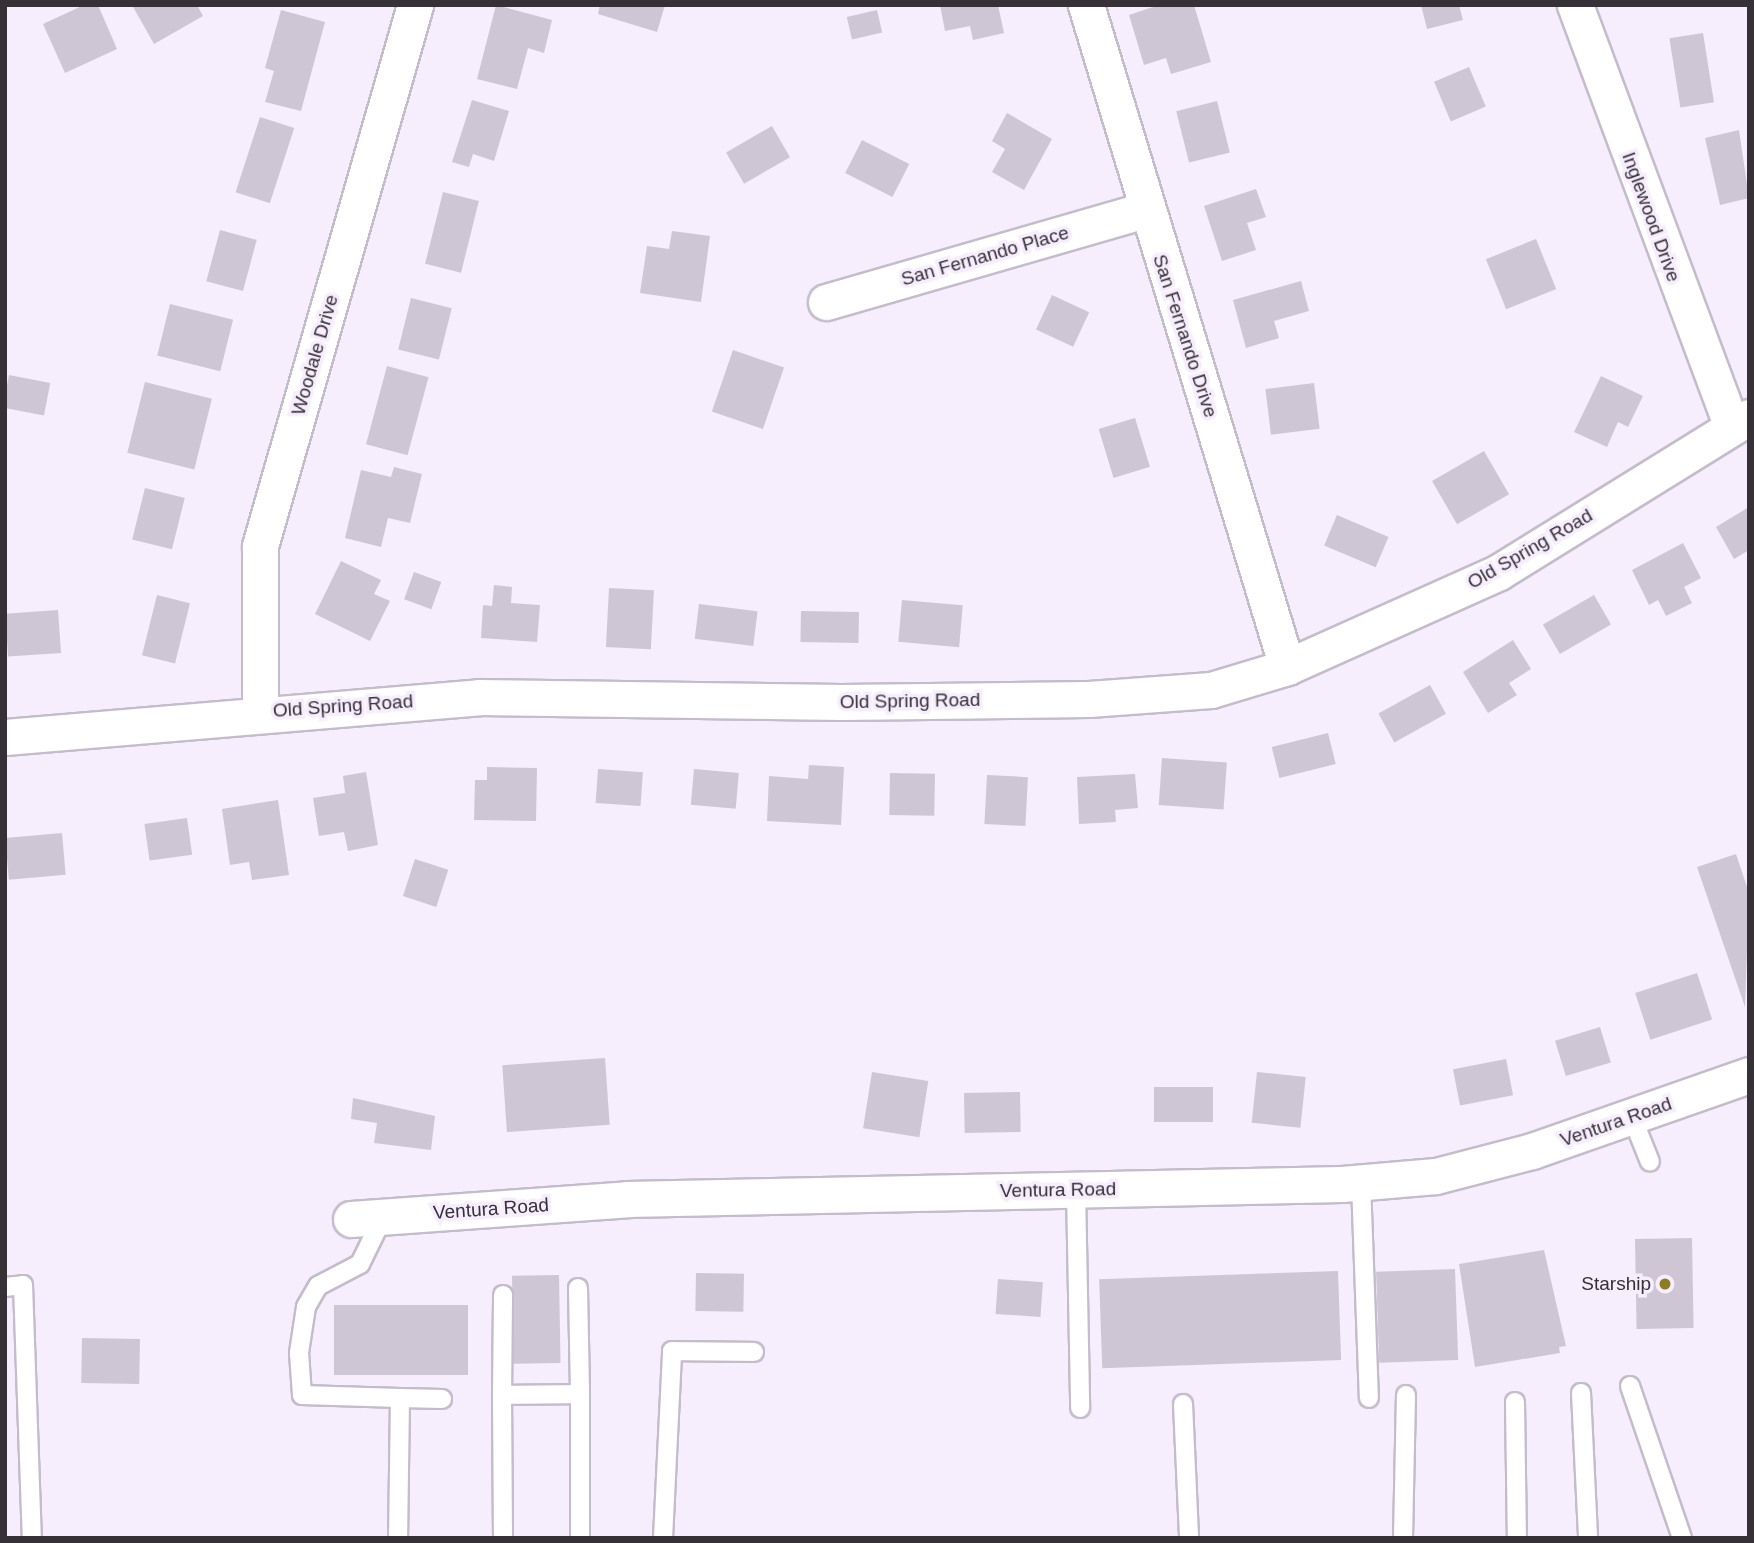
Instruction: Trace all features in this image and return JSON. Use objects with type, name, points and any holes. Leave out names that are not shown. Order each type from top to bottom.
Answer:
[{"type":"street","name":"Woodale Drive","points":[[260,712],[260,546],[415,5]]},
{"type":"street","name":"San Fernando Drive","points":[[1086,5],[1144,210],[1287,667]]},
{"type":"street","name":"Inglewood Drive","points":[[1575,5],[1740,422]]},
{"type":"street","name":"San Fernando Place","points":[[826,302],[1144,210]]},
{"type":"street","name":"Old Spring Road","points":[[5,737],[260,712],[479,697],[1089,699],[1211,690],[1287,667],[1499,572],[1740,422]]},
{"type":"street","name":"Ventura Road","points":[[367,1218],[628,1199],[1361,1183],[1436,1176],[1632,1117],[1749,1075]]},
{"type":"lane","points":[[1632,1117],[1650,1162]]},
{"type":"lane","points":[[1361,1183],[1369,1398]]},
{"type":"lane","points":[[1076,1190],[1080,1408]]},
{"type":"lane","points":[[367,1218],[360,1264],[318,1286],[306,1307],[302,1395],[442,1399]]},
{"type":"lane","points":[[5,1287],[23,1285],[32,1538]]},
{"type":"lane","points":[[578,1287],[580,1538]]},
{"type":"lane","points":[[503,1294],[503,1538]]},
{"type":"lane","points":[[663,1538],[672,1351],[754,1352]]},
{"type":"lane","points":[[1630,1385],[1682,1538]]},
{"type":"lane","points":[[1581,1393],[1588,1538]]},
{"type":"lane","points":[[502,1395],[580,1394]]},
{"type":"lane","points":[[1403,1538],[1406,1395]]},
{"type":"lane","points":[[398,1538],[400,1398]]},
{"type":"lane","points":[[1515,1402],[1517,1538]]},
{"type":"lane","points":[[1183,1404],[1189,1538]]},
{"type":"building","points":[[84,5],[98,5],[117,49],[65,73],[43,24]]},
{"type":"building","points":[[132,5],[197,5],[203,16],[154,44]]},
{"type":"building","points":[[496,5],[552,20],[544,53],[528,48],[517,89],[477,79]]},
{"type":"building","points":[[600,5],[665,5],[657,32],[598,14]]},
{"type":"building","points":[[940,5],[998,5],[1004,33],[973,40],[970,26],[945,31]]},
{"type":"building","points":[[1159,5],[1194,5],[1211,62],[1171,74],[1166,58],[1144,65],[1129,15]]},
{"type":"building","points":[[1421,5],[1459,5],[1463,20],[1427,29]]},
{"type":"building","points":[[281,10],[325,22],[301,111],[265,102],[274,71],[265,68]]},
{"type":"building","points":[[877,10],[882,32],[852,39],[847,17]]},
{"type":"building","points":[[1703,33],[1714,102],[1680,107],[1669,38]]},
{"type":"building","points":[[1469,67],[1486,107],[1451,121],[1434,82]]},
{"type":"building","points":[[472,100],[509,111],[494,161],[473,154],[469,167],[452,162]]},
{"type":"building","points":[[1217,101],[1230,152],[1189,163],[1176,111]]},
{"type":"building","points":[[1007,113],[1052,139],[1024,190],[992,172],[1005,149],[992,141]]},
{"type":"building","points":[[260,117],[294,128],[270,203],[236,192]]},
{"type":"building","points":[[772,126],[790,157],[744,184],[726,152]]},
{"type":"building","points":[[1739,130],[1749,198],[1720,205],[1705,138]]},
{"type":"building","points":[[862,140],[909,164],[892,197],[845,173]]},
{"type":"building","points":[[1256,189],[1266,217],[1247,223],[1256,250],[1222,261],[1204,206]]},
{"type":"building","points":[[443,192],[479,201],[461,273],[425,264]]},
{"type":"building","points":[[220,230],[257,240],[243,291],[206,281]]},
{"type":"building","points":[[672,231],[710,236],[701,302],[640,293],[647,246],[669,249]]},
{"type":"building","points":[[1536,239],[1556,289],[1506,309],[1486,259]]},
{"type":"building","points":[[1301,281],[1309,311],[1274,321],[1279,338],[1246,348],[1233,300]]},
{"type":"building","points":[[1052,295],[1089,312],[1073,347],[1036,329]]},
{"type":"building","points":[[411,298],[452,308],[439,360],[398,349]]},
{"type":"building","points":[[170,304],[233,320],[220,371],[157,355]]},
{"type":"building","points":[[733,350],[784,368],[763,429],[712,411]]},
{"type":"building","points":[[387,366],[429,377],[408,455],[366,444]]},
{"type":"building","points":[[9,375],[50,383],[44,415],[5,408]]},
{"type":"building","points":[[1601,376],[1643,396],[1628,427],[1618,422],[1607,447],[1574,432]]},
{"type":"building","points":[[145,382],[212,399],[194,470],[127,453]]},
{"type":"building","points":[[1314,383],[1320,429],[1271,435],[1265,389]]},
{"type":"building","points":[[1135,418],[1150,467],[1114,478],[1099,429]]},
{"type":"building","points":[[1484,451],[1509,494],[1457,524],[1432,481]]},
{"type":"building","points":[[394,467],[422,474],[410,523],[388,518],[381,547],[345,538],[361,470],[391,477]]},
{"type":"building","points":[[145,488],[185,498],[172,549],[132,539]]},
{"type":"building","points":[[1749,507],[1749,550],[1734,559],[1716,527]]},
{"type":"building","points":[[1337,515],[1389,537],[1376,567],[1324,545]]},
{"type":"building","points":[[1683,543],[1701,578],[1684,587],[1692,603],[1666,616],[1658,600],[1649,605],[1632,570]]},
{"type":"building","points":[[341,561],[381,580],[374,594],[390,601],[370,641],[315,614]]},
{"type":"building","points":[[414,572],[441,582],[431,609],[404,599]]},
{"type":"building","points":[[494,585],[512,587],[511,603],[540,605],[537,642],[481,638],[483,605],[492,606]]},
{"type":"building","points":[[609,588],[654,590],[651,649],[606,647]]},
{"type":"building","points":[[157,595],[190,603],[175,663],[142,655]]},
{"type":"building","points":[[1594,595],[1611,624],[1560,654],[1543,624]]},
{"type":"building","points":[[902,600],[963,605],[959,647],[898,642]]},
{"type":"building","points":[[699,604],[758,611],[753,646],[695,639]]},
{"type":"building","points":[[58,610],[61,653],[8,657],[5,614]]},
{"type":"building","points":[[801,611],[859,612],[858,643],[800,642]]},
{"type":"building","points":[[1513,640],[1531,669],[1509,683],[1517,695],[1488,713],[1463,672]]},
{"type":"building","points":[[1430,685],[1446,714],[1394,742],[1378,714]]},
{"type":"building","points":[[1328,733],[1336,764],[1279,778],[1272,747]]},
{"type":"building","points":[[1162,758],[1227,763],[1224,809],[1159,805]]},
{"type":"building","points":[[809,765],[844,767],[841,825],[767,821],[769,776],[808,779]]},
{"type":"building","points":[[487,767],[537,768],[536,821],[474,820],[475,780],[487,780]]},
{"type":"building","points":[[598,769],[643,772],[641,806],[596,803]]},
{"type":"building","points":[[694,769],[739,773],[736,809],[691,805]]},
{"type":"building","points":[[366,772],[378,845],[348,851],[344,832],[319,836],[313,798],[345,793],[343,776]]},
{"type":"building","points":[[890,773],[935,774],[934,816],[889,815]]},
{"type":"building","points":[[1135,774],[1138,808],[1115,810],[1116,822],[1079,824],[1077,777]]},
{"type":"building","points":[[987,775],[1028,777],[1025,826],[984,824]]},
{"type":"building","points":[[278,800],[289,875],[252,880],[249,862],[230,865],[222,809]]},
{"type":"building","points":[[187,818],[192,855],[150,861],[144,824]]},
{"type":"building","points":[[62,833],[66,875],[9,880],[5,838]]},
{"type":"building","points":[[1736,854],[1749,893],[1745,1007],[1697,867]]},
{"type":"building","points":[[415,859],[448,870],[436,907],[403,896]]},
{"type":"building","points":[[1697,973],[1712,1020],[1650,1040],[1635,993]]},
{"type":"building","points":[[1600,1027],[1611,1062],[1566,1076],[1555,1041]]},
{"type":"building","points":[[605,1058],[610,1125],[507,1132],[502,1065]]},
{"type":"building","points":[[1506,1059],[1513,1095],[1460,1106],[1453,1069]]},
{"type":"building","points":[[872,1072],[928,1081],[919,1137],[863,1128]]},
{"type":"building","points":[[1257,1072],[1306,1077],[1300,1128],[1252,1123]]},
{"type":"building","points":[[1154,1087],[1213,1087],[1213,1122],[1154,1122]]},
{"type":"building","points":[[1020,1092],[1021,1132],[965,1133],[964,1093]]},
{"type":"building","points":[[353,1098],[435,1116],[431,1150],[374,1143],[377,1123],[351,1119]]},
{"type":"building","name":"Starship","points":[[1692,1238],[1694,1328],[1637,1329],[1635,1239]]},
{"type":"building","points":[[1544,1250],[1566,1346],[1559,1347],[1560,1353],[1475,1367],[1459,1264]]},
{"type":"building","points":[[1455,1269],[1458,1360],[1379,1363],[1376,1272]]},
{"type":"building","points":[[1338,1271],[1341,1360],[1102,1368],[1099,1279]]},
{"type":"building","points":[[696,1273],[744,1274],[743,1312],[695,1311]]},
{"type":"building","points":[[559,1275],[561,1363],[514,1364],[512,1276]]},
{"type":"building","points":[[998,1279],[1043,1282],[1040,1317],[996,1314]]},
{"type":"building","points":[[334,1305],[468,1305],[468,1375],[334,1375]]},
{"type":"building","points":[[82,1338],[140,1339],[139,1384],[81,1383]]},
{"type":"place","name":"Starship","points":[[1665,1284]]}]
